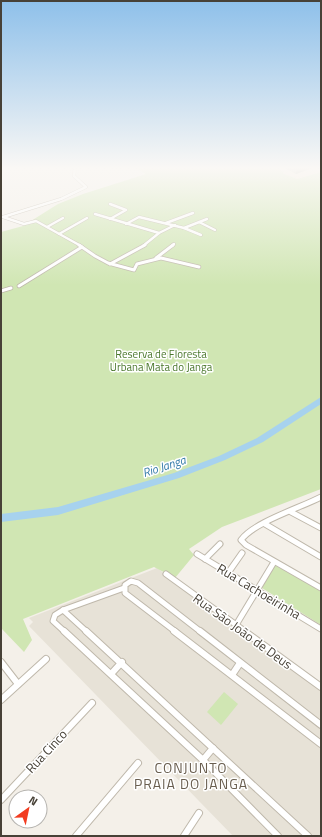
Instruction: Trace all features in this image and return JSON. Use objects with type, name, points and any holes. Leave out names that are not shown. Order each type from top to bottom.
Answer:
[{"type":"street","points":[[2,217],[39,206]]},
{"type":"street","points":[[110,219],[126,210],[115,206]]},
{"type":"street","points":[[166,223],[193,213]]},
{"type":"street","points":[[95,214],[159,233]]},
{"type":"street","points":[[2,217],[24,224],[36,221],[82,247],[89,253],[120,269],[134,270],[136,264],[155,258],[174,244]]},
{"type":"street","points":[[126,224],[140,217],[175,225],[201,235]]},
{"type":"street","points":[[47,227],[63,218]]},
{"type":"street","points":[[59,234],[87,218]]},
{"type":"street","points":[[184,228],[207,219]]},
{"type":"street","points":[[199,222],[216,230]]},
{"type":"street","points":[[110,264],[153,239],[159,233],[175,225]]},
{"type":"street","points":[[19,286],[49,270],[66,256],[82,247]]},
{"type":"street","points":[[155,258],[199,267]]},
{"type":"street","points":[[1,291],[12,288]]},
{"type":"street","points":[[320,499],[265,524],[257,526],[242,536],[241,540],[246,545],[274,562],[321,588]]},
{"type":"street","points":[[291,512],[321,528]]},
{"type":"street","points":[[265,524],[321,557]]},
{"type":"street","points":[[205,559],[220,544]]},
{"type":"street","points":[[228,573],[242,553]]},
{"type":"street","name":"Rua Cachoeirinha","points":[[197,554],[321,629]]},
{"type":"street","points":[[236,625],[274,562]]},
{"type":"street","name":"Rua São João de Deus","points":[[166,574],[321,687]]},
{"type":"street","points":[[278,836],[203,760],[56,624],[53,620],[55,615],[63,610],[124,590],[127,583],[134,581],[321,725]]},
{"type":"street","points":[[124,590],[321,744]]},
{"type":"street","points":[[63,610],[122,662],[308,836]]},
{"type":"street","points":[[1,700],[46,659]]},
{"type":"street","points":[[1,662],[18,684]]},
{"type":"street","points":[[111,674],[122,662]]},
{"type":"street","points":[[232,675],[240,663]]},
{"type":"street","name":"Rua Cinco","points":[[1,800],[92,703]]},
{"type":"street","points":[[203,760],[213,748]]},
{"type":"street","points":[[76,836],[138,763]]},
{"type":"street","points":[[184,836],[199,813]]},
{"type":"shaded area","points":[[157,568],[321,687],[321,836],[233,836],[29,626],[33,622],[29,618]]},
{"type":"green space","name":"Reserva de Floresta Urbana Mata do Janga","points":[[55,206],[321,206],[321,489],[222,527],[189,549],[194,555],[175,578],[154,567],[23,619],[32,640],[24,652],[2,629],[1,630],[1,232],[23,226]]},
{"type":"green space","points":[[275,565],[321,591],[321,625],[262,588]]},
{"type":"green space","points":[[224,692],[238,704],[221,725],[207,712]]},
{"type":"waterway","name":"Rio Janga","points":[[1,518],[58,511],[176,476],[222,458],[260,440],[321,400]]},
{"type":"district","name":"CONJUNTO PRAIA DO JANGA","points":[[191,776]]}]
